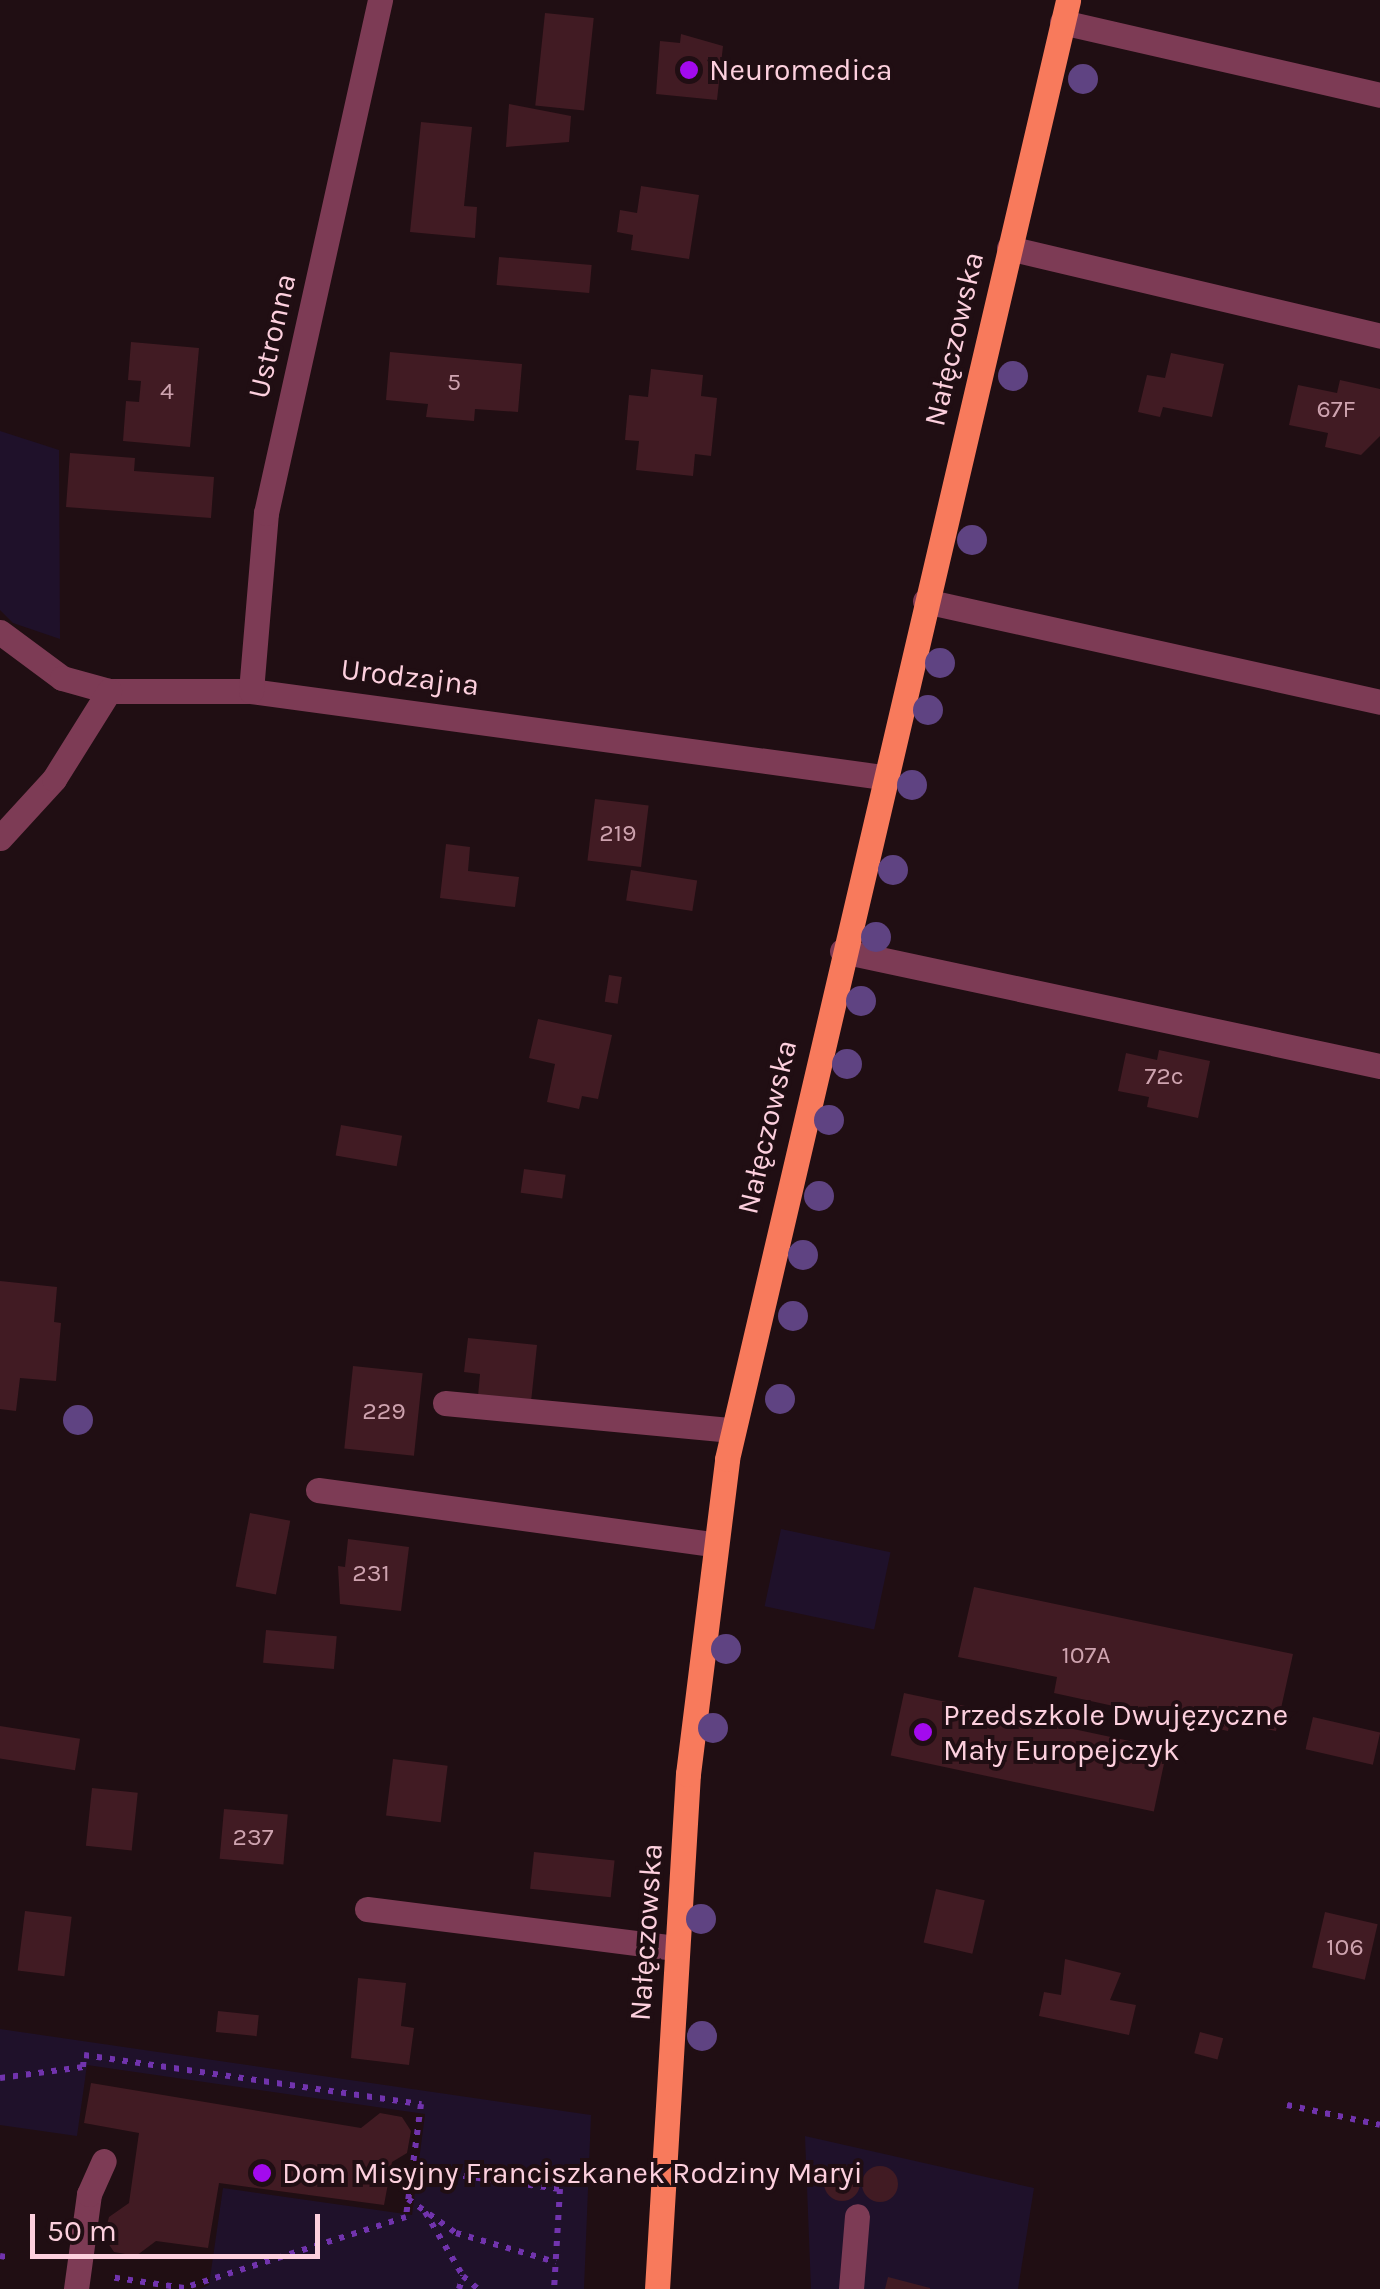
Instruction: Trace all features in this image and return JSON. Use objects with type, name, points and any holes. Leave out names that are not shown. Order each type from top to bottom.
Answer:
[{"type":"main road","name":"Nałęczowska","points":[[658,2289],[676,1948],[714,1544],[732,1430],[1065,11]]},
{"type":"street","name":"Ustronna","points":[[251,690],[266,513],[380,0]]},
{"type":"street","points":[[1065,11],[1380,95]]},
{"type":"street","points":[[1009,248],[1380,336]]},
{"type":"street","points":[[925,601],[1380,702]]},
{"type":"street","name":"Urodzajna","points":[[0,632],[62,678],[109,691],[251,690],[883,777]]},
{"type":"street","points":[[0,838],[54,779],[109,691]]},
{"type":"street","points":[[842,951],[1380,1066]]},
{"type":"street","points":[[445,1403],[732,1430]]},
{"type":"street","points":[[318,1490],[714,1544]]},
{"type":"street","points":[[367,1910],[676,1948]]},
{"type":"street","points":[[84,2282],[89,2194],[104,2162]]},
{"type":"street","points":[[851,2289],[856,2216]]},
{"type":"path","points":[[0,2078],[83,2067],[84,2055],[422,2104],[406,2217],[184,2288],[84,2282]]},
{"type":"path","points":[[1287,2105],[1380,2125]]},
{"type":"path","points":[[412,2169],[560,2188],[554,2289]]},
{"type":"path","points":[[408,2199],[456,2233],[556,2262]]},
{"type":"path","points":[[423,2209],[463,2276],[478,2289]]},
{"type":"path","points":[[0,2256],[10,2258]]},
{"type":"path","points":[[458,2289],[463,2276]]},
{"type":"shaded area","points":[[0,431],[59,450],[60,639],[13,623],[0,610]]},
{"type":"shaded area","points":[[781,1529],[891,1552],[874,1630],[765,1606]]},
{"type":"shaded area","points":[[0,2029],[591,2115],[584,2289],[200,2289],[209,2285],[223,2188],[412,2215],[425,2114],[87,2065],[77,2136],[0,2125]]},
{"type":"shaded area","points":[[805,2136],[1034,2188],[1018,2289],[811,2289]]},
{"type":"building","points":[[545,13],[594,18],[584,111],[535,105]]},
{"type":"building","name":"Neuromedica","points":[[681,34],[723,46],[717,100],[656,94],[660,41],[680,43]]},
{"type":"building","points":[[509,104],[571,116],[569,142],[506,147]]},
{"type":"building","points":[[421,122],[472,127],[464,206],[477,207],[475,238],[410,232]]},
{"type":"building","points":[[641,186],[699,195],[689,259],[631,250],[633,235],[617,232],[620,210],[637,213]]},
{"type":"building","points":[[499,257],[592,265],[589,293],[497,285]]},
{"type":"building","points":[[131,342],[199,348],[190,447],[123,441],[126,401],[139,402],[141,381],[128,380]]},
{"type":"building","points":[[390,352],[522,364],[518,412],[475,409],[474,421],[426,417],[428,404],[386,400]]},
{"type":"building","points":[[1171,353],[1224,364],[1212,417],[1163,407],[1160,417],[1138,412],[1147,375],[1165,378]]},
{"type":"building","points":[[651,369],[703,375],[701,396],[717,398],[711,456],[695,454],[693,476],[636,470],[639,441],[625,440],[629,395],[648,397]]},
{"type":"building","points":[[1340,380],[1380,389],[1380,436],[1361,455],[1325,447],[1328,433],[1289,425],[1298,385],[1337,393]]},
{"type":"building","points":[[70,453],[135,458],[134,471],[214,477],[211,518],[66,507]]},
{"type":"building","points":[[595,799],[649,806],[641,867],[587,861]]},
{"type":"building","points":[[446,844],[470,847],[468,871],[519,877],[515,907],[440,898]]},
{"type":"building","points":[[631,870],[697,880],[692,911],[626,901]]},
{"type":"building","points":[[609,975],[622,977],[618,1004],[605,1002]]},
{"type":"building","points":[[538,1019],[612,1035],[598,1099],[582,1096],[579,1109],[547,1102],[555,1064],[529,1058]]},
{"type":"building","points":[[1159,1050],[1210,1061],[1198,1118],[1147,1107],[1149,1097],[1118,1091],[1126,1053],[1157,1060]]},
{"type":"building","points":[[341,1125],[402,1136],[397,1166],[336,1156]]},
{"type":"building","points":[[524,1169],[566,1175],[562,1199],[521,1193]]},
{"type":"building","points":[[0,1281],[57,1287],[54,1322],[61,1323],[56,1381],[20,1378],[16,1411],[0,1409]]},
{"type":"building","points":[[468,1338],[537,1345],[531,1402],[478,1396],[480,1374],[464,1372]]},
{"type":"building","points":[[353,1366],[423,1373],[414,1456],[344,1449]]},
{"type":"building","points":[[250,1513],[290,1521],[276,1594],[236,1587]]},
{"type":"building","points":[[348,1539],[409,1547],[401,1611],[340,1604],[338,1566],[345,1567]]},
{"type":"building","points":[[974,1587],[1293,1654],[1276,1731],[1230,1721],[1228,1731],[1054,1693],[1057,1677],[958,1657]]},
{"type":"building","points":[[266,1630],[337,1636],[334,1669],[263,1663]]},
{"type":"building","points":[[904,1693],[1167,1749],[1154,1812],[891,1756]]},
{"type":"building","points":[[1313,1717],[1380,1732],[1373,1765],[1306,1749]]},
{"type":"building","points":[[0,1726],[80,1739],[75,1770],[0,1758]]},
{"type":"building","points":[[393,1759],[448,1766],[441,1822],[386,1816]]},
{"type":"building","points":[[92,1788],[138,1793],[132,1850],[86,1846]]},
{"type":"building","points":[[224,1809],[288,1815],[283,1864],[220,1859]]},
{"type":"building","points":[[534,1852],[615,1860],[611,1897],[530,1889]]},
{"type":"building","points":[[936,1889],[985,1900],[972,1954],[924,1943]]},
{"type":"building","points":[[25,1911],[72,1917],[64,1976],[18,1971]]},
{"type":"building","points":[[1325,1912],[1378,1924],[1365,1980],[1312,1968]]},
{"type":"building","points":[[1065,1959],[1121,1973],[1110,2000],[1136,2005],[1129,2035],[1039,2016],[1044,1992],[1061,1995]]},
{"type":"building","points":[[358,1978],[406,1983],[401,2026],[414,2028],[409,2065],[351,2058]]},
{"type":"building","points":[[218,2011],[259,2015],[257,2036],[216,2032]]},
{"type":"building","points":[[1200,2032],[1223,2038],[1217,2059],[1194,2053]]},
{"type":"building","name":"Dom Misyjny Franciszkanek Rodziny Maryi","points":[[91,2083],[361,2128],[380,2113],[402,2117],[411,2131],[407,2153],[392,2162],[384,2205],[219,2183],[208,2248],[156,2241],[136,2256],[114,2252],[104,2237],[109,2217],[129,2203],[139,2133],[84,2123]]},
{"type":"building","points":[[842,2165],[854,2171],[860,2183],[854,2195],[842,2201],[830,2195],[824,2183],[830,2171]]},
{"type":"building","points":[[880,2166],[892,2172],[898,2184],[892,2196],[880,2202],[868,2196],[862,2184],[868,2172]]},
{"type":"building","points":[[888,2277],[930,2288],[930,2289],[885,2289]]},
{"type":"place","name":"Neuromedica","points":[[689,70]]},
{"type":"place","name":"Przedszkole Dwujęzyczne Mały Europejczyk","points":[[923,1732]]},
{"type":"place","name":"Dom Misyjny Franciszkanek Rodziny Maryi","points":[[262,2173]]}]
